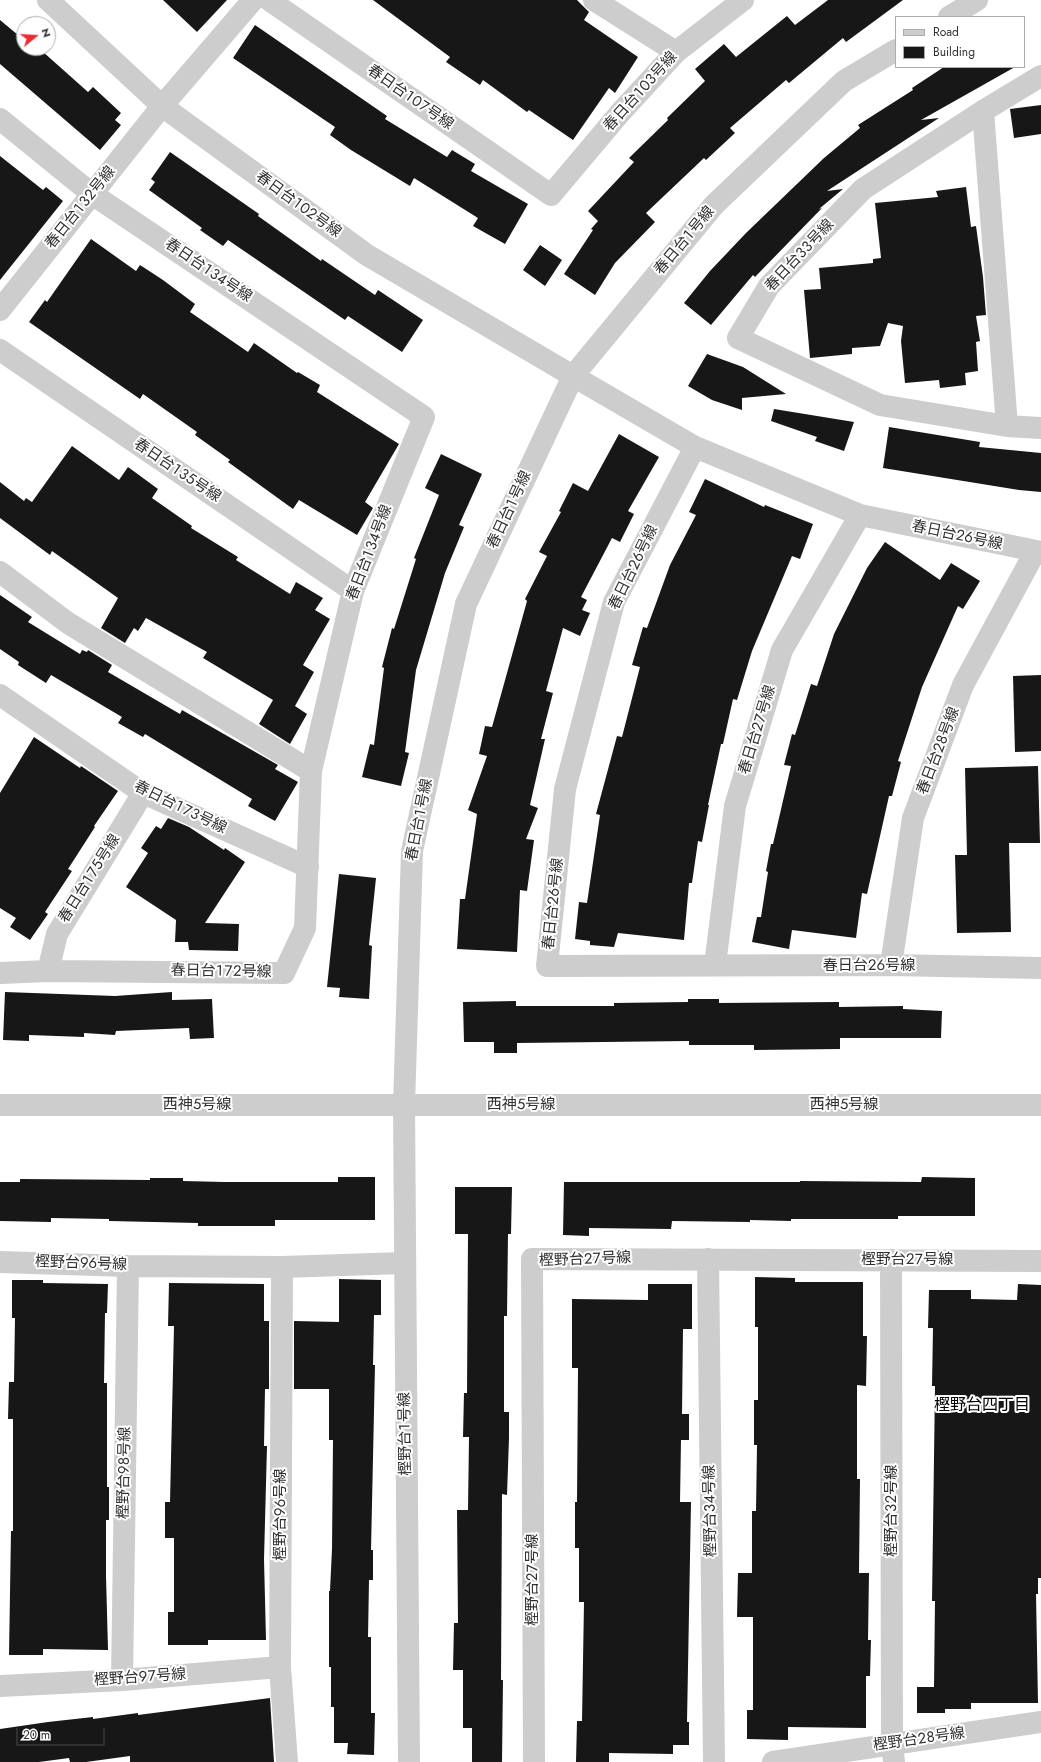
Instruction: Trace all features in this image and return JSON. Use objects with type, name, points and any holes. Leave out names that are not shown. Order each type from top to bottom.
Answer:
[{"type":"street","name":"春日台１０２号線","points":[[48,0],[162,106],[368,255],[573,376]]},
{"type":"street","name":"春日台１３２号線","points":[[0,310],[162,106],[252,0]]},
{"type":"street","name":"春日台１０７号線","points":[[269,0],[551,195]]},
{"type":"street","points":[[594,0],[676,52]]},
{"type":"street","name":"春日台１０３号線","points":[[551,195],[620,113],[676,52],[743,0]]},
{"type":"street","points":[[952,16],[977,0]]},
{"type":"street","name":"春日台１号線","points":[[404,1105],[412,851],[466,604],[573,376],[714,205],[844,81],[895,51]]},
{"type":"street","name":"春日台３３号線","points":[[1041,76],[983,111],[863,189],[769,286],[738,338],[880,405],[1007,426],[1041,428]]},
{"type":"street","points":[[983,111],[1007,426]]},
{"type":"street","points":[[0,119],[92,194]]},
{"type":"street","name":"春日台１３４号線","points":[[92,194],[424,417],[353,591],[311,771]]},
{"type":"street","name":"春日台１３５号線","points":[[0,350],[353,591]]},
{"type":"street","name":"春日台２６号線","points":[[573,376],[694,447],[860,515],[1038,552]]},
{"type":"street","name":"春日台２６号線","points":[[694,447],[614,602],[565,789],[547,966],[891,965],[1041,968]]},
{"type":"street","name":"春日台２７号線","points":[[715,965],[735,806],[782,650],[860,515]]},
{"type":"street","name":"春日台２８号線","points":[[891,965],[913,818],[963,685],[1038,552]]},
{"type":"street","points":[[0,572],[68,623],[311,771]]},
{"type":"street","name":"春日台１７３号線","points":[[0,695],[143,793],[308,868]]},
{"type":"street","name":"春日台１７２号線","points":[[0,973],[48,971],[284,973],[305,928],[311,771]]},
{"type":"street","name":"春日台１７５号線","points":[[48,971],[56,934],[143,793]]},
{"type":"street","name":"西神５号線","points":[[0,1105],[1041,1106]]},
{"type":"street","name":"樫野台１号線","points":[[404,1105],[404,1263],[409,1762]]},
{"type":"street","name":"樫野台２７号線","points":[[534,1762],[532,1259],[1041,1261]]},
{"type":"street","name":"樫野台３４号線","points":[[708,1259],[714,1762]]},
{"type":"street","name":"樫野台３２号線","points":[[891,1260],[893,1753]]},
{"type":"street","name":"樫野台９６号線","points":[[0,1262],[128,1266],[282,1267],[404,1263]]},
{"type":"street","name":"樫野台９８号線","points":[[122,1680],[128,1266]]},
{"type":"street","name":"樫野台９６号線","points":[[282,1267],[280,1667],[287,1762]]},
{"type":"street","name":"樫野台９７号線","points":[[0,1686],[122,1680],[280,1667]]},
{"type":"street","name":"樫野台２８号線","points":[[773,1762],[893,1753],[1041,1722]]},
{"type":"building","points":[[163,0],[227,0],[197,32]]},
{"type":"building","points":[[373,0],[577,0],[589,12],[584,20],[638,57],[615,93],[609,88],[573,140],[529,110],[527,112],[483,80],[480,85],[446,62],[450,57]]},
{"type":"building","points":[[828,0],[903,0],[846,42],[843,38],[789,83],[786,80],[730,128],[735,133],[706,160],[704,158],[646,213],[655,222],[615,263],[595,295],[564,274],[593,230],[591,229],[598,221],[588,211],[634,162],[629,158],[705,81],[695,69],[724,44],[736,57],[787,16],[795,25]]},
{"type":"building","points":[[0,20],[16,33],[16,56],[48,56],[88,92],[93,87],[121,113],[115,120],[121,125],[100,150],[0,64]]},
{"type":"building","points":[[255,25],[387,116],[385,119],[447,157],[452,150],[475,164],[471,171],[528,204],[505,244],[473,226],[478,218],[414,178],[410,186],[351,150],[330,135],[335,127],[233,58]]},
{"type":"building","points":[[942,68],[1013,68],[921,120],[939,118],[827,191],[843,189],[819,209],[822,208],[755,277],[753,275],[711,325],[684,303],[710,271],[746,233],[824,158],[860,128],[858,125],[913,90],[912,88]]},
{"type":"building","points":[[1041,105],[1041,134],[1014,138],[1010,109]]},
{"type":"building","points":[[170,152],[259,214],[258,216],[321,261],[322,259],[375,295],[378,290],[423,320],[402,352],[348,316],[345,320],[228,240],[223,246],[200,230],[202,228],[149,190],[155,182],[151,179]]},
{"type":"building","points":[[0,156],[43,190],[46,187],[63,201],[0,280]]},
{"type":"building","points":[[966,187],[971,227],[976,226],[983,277],[986,315],[976,316],[980,341],[976,342],[978,371],[965,373],[966,385],[940,388],[939,380],[905,383],[901,341],[903,326],[888,323],[880,346],[852,348],[852,354],[810,358],[804,290],[821,289],[819,268],[873,263],[873,259],[881,258],[875,203],[938,197],[936,191]]},
{"type":"building","points":[[91,239],[136,271],[140,265],[163,280],[195,304],[190,312],[248,352],[254,343],[297,373],[298,372],[320,385],[317,392],[399,444],[365,502],[373,508],[357,535],[299,500],[293,509],[228,462],[230,460],[195,435],[197,432],[143,394],[140,399],[29,322],[45,300],[47,302]]},
{"type":"building","points":[[540,245],[562,260],[545,286],[523,270]]},
{"type":"building","points":[[707,354],[743,367],[786,394],[742,398],[742,410],[712,400],[688,386]]},
{"type":"building","points":[[774,409],[854,422],[844,451],[815,441],[817,437],[771,421]]},
{"type":"building","points":[[889,427],[980,442],[979,447],[1041,453],[1041,492],[1019,490],[883,468]]},
{"type":"building","points":[[619,434],[659,457],[628,511],[634,514],[620,542],[612,538],[581,597],[587,600],[582,610],[590,613],[580,636],[563,628],[546,691],[553,693],[541,739],[545,739],[530,805],[538,808],[526,839],[534,840],[527,891],[520,890],[517,952],[457,949],[460,899],[465,899],[477,814],[468,810],[487,756],[479,754],[485,726],[492,727],[527,601],[525,599],[547,556],[539,552],[561,512],[559,511],[573,483],[588,491]]},
{"type":"building","points":[[72,446],[119,480],[128,467],[158,489],[152,498],[192,526],[191,528],[238,557],[236,560],[290,594],[296,582],[323,598],[315,610],[330,619],[303,665],[314,672],[295,706],[307,714],[290,744],[259,724],[273,700],[203,658],[207,652],[146,618],[138,631],[134,628],[125,643],[101,628],[118,598],[52,551],[50,555],[0,518],[0,482],[24,501],[26,498],[32,502]]},
{"type":"building","points":[[441,454],[482,474],[459,525],[464,527],[445,573],[416,670],[405,752],[409,753],[401,786],[362,777],[370,744],[374,745],[384,668],[382,667],[392,628],[394,629],[416,559],[414,558],[439,495],[425,488]]},
{"type":"building","points":[[705,479],[764,507],[765,505],[813,524],[800,559],[792,556],[752,651],[737,700],[733,699],[723,744],[721,744],[702,842],[698,841],[692,883],[689,883],[684,940],[618,933],[614,947],[590,945],[590,941],[575,939],[579,902],[587,903],[600,815],[596,814],[617,736],[622,737],[640,667],[632,665],[643,627],[647,628],[670,565],[696,515],[689,512]]},
{"type":"building","points":[[885,542],[940,580],[951,563],[980,581],[963,609],[958,606],[922,687],[898,761],[901,762],[892,796],[889,796],[867,894],[862,893],[856,938],[792,930],[789,949],[752,942],[757,917],[761,917],[768,872],[766,871],[771,844],[773,844],[791,766],[784,765],[792,734],[795,735],[811,684],[817,686],[834,634],[867,568]]},
{"type":"building","points":[[0,595],[32,617],[28,622],[80,654],[82,650],[87,652],[88,650],[112,665],[108,672],[180,714],[182,710],[278,765],[275,769],[298,782],[275,821],[248,806],[252,799],[145,734],[143,737],[118,723],[122,717],[51,675],[46,683],[18,665],[19,662],[0,649]]},
{"type":"building","points":[[1041,675],[1041,751],[1015,752],[1013,676]]},
{"type":"building","points":[[34,737],[80,768],[81,766],[118,791],[94,826],[95,827],[68,869],[72,871],[45,912],[48,914],[30,940],[10,927],[16,918],[0,908],[0,793]]},
{"type":"building","points":[[1038,766],[1040,843],[1009,843],[1011,932],[957,933],[955,855],[967,855],[965,768]]},
{"type":"building","points":[[168,818],[189,827],[224,850],[225,848],[245,862],[205,923],[239,924],[238,951],[189,950],[188,942],[175,942],[176,920],[126,887],[148,853],[141,848],[156,826],[161,829]]},
{"type":"building","points":[[339,874],[376,878],[369,945],[372,946],[369,999],[339,997],[340,988],[327,987]]},
{"type":"building","points":[[5,992],[115,996],[172,992],[172,1000],[212,999],[214,1038],[190,1039],[189,1028],[116,1031],[115,1035],[84,1033],[84,1037],[29,1035],[29,1041],[3,1040]]},
{"type":"building","points":[[688,999],[719,999],[719,1003],[839,1002],[839,1007],[903,1006],[903,1009],[942,1011],[941,1038],[840,1038],[840,1049],[754,1050],[754,1045],[689,1045],[689,1041],[517,1043],[517,1053],[494,1053],[494,1042],[464,1042],[463,1002],[516,1001],[516,1006],[614,1006],[614,1003],[688,1002]]},
{"type":"building","points":[[338,1177],[375,1177],[375,1220],[275,1220],[275,1226],[198,1226],[198,1223],[109,1221],[109,1219],[51,1218],[51,1222],[0,1221],[0,1182],[20,1182],[20,1179],[150,1180],[150,1178],[183,1178],[183,1181],[338,1182]]},
{"type":"building","points":[[922,1177],[975,1178],[975,1216],[898,1216],[898,1219],[791,1219],[791,1221],[750,1220],[750,1222],[672,1221],[671,1229],[589,1228],[589,1236],[563,1235],[564,1182],[921,1182]]},
{"type":"building","points":[[455,1187],[512,1187],[511,1234],[508,1234],[507,1316],[504,1316],[504,1412],[509,1412],[509,1438],[507,1495],[502,1494],[502,1762],[472,1762],[472,1728],[463,1728],[463,1670],[453,1670],[454,1623],[458,1623],[457,1510],[468,1510],[469,1437],[463,1437],[464,1393],[467,1393],[468,1234],[455,1234]]},
{"type":"building","points":[[755,1277],[795,1278],[795,1282],[863,1282],[863,1336],[867,1336],[866,1386],[857,1385],[857,1479],[860,1479],[859,1573],[869,1573],[868,1640],[871,1640],[870,1676],[866,1676],[866,1728],[788,1727],[788,1740],[747,1739],[747,1710],[753,1710],[753,1617],[737,1617],[738,1573],[752,1573],[752,1511],[756,1511],[757,1445],[754,1445],[754,1400],[758,1400],[758,1327],[755,1327]]},
{"type":"building","points":[[339,1279],[381,1280],[381,1315],[374,1315],[373,1365],[375,1365],[371,1550],[373,1550],[373,1580],[369,1580],[368,1637],[371,1637],[371,1713],[375,1713],[374,1755],[347,1754],[348,1743],[334,1743],[334,1707],[331,1707],[331,1667],[329,1667],[329,1591],[332,1549],[333,1440],[329,1440],[329,1389],[294,1389],[294,1321],[339,1322]]},
{"type":"building","points":[[12,1280],[43,1280],[43,1283],[108,1284],[107,1313],[105,1313],[104,1383],[107,1383],[107,1487],[109,1487],[109,1520],[106,1520],[108,1650],[43,1649],[43,1655],[9,1655],[11,1531],[13,1531],[13,1419],[8,1419],[9,1382],[14,1382],[15,1318],[12,1318]]},
{"type":"building","points":[[169,1283],[264,1284],[264,1321],[269,1321],[269,1389],[265,1389],[264,1446],[267,1446],[264,1559],[266,1640],[208,1640],[208,1645],[168,1645],[168,1612],[174,1612],[174,1538],[165,1538],[165,1502],[170,1502],[174,1326],[168,1326]]},
{"type":"building","points":[[648,1284],[692,1284],[692,1329],[683,1329],[682,1414],[689,1414],[689,1440],[681,1440],[680,1502],[691,1502],[687,1722],[689,1722],[689,1745],[673,1745],[673,1754],[609,1753],[609,1762],[576,1762],[577,1721],[582,1721],[584,1602],[579,1602],[579,1548],[575,1548],[575,1502],[577,1502],[578,1368],[572,1368],[572,1299],[648,1300]]},
{"type":"building","points":[[1018,1284],[1041,1285],[1041,1578],[1038,1578],[1038,1594],[1036,1594],[1038,1703],[971,1703],[971,1709],[945,1709],[945,1713],[917,1713],[917,1687],[934,1687],[935,1601],[932,1601],[935,1386],[932,1386],[933,1328],[928,1328],[929,1290],[971,1290],[971,1299],[1017,1300]]},
{"type":"building","points":[[270,1698],[274,1762],[130,1762],[130,1756],[86,1762],[70,1762],[69,1758],[39,1762],[0,1762],[0,1729],[93,1717],[93,1719],[138,1713],[138,1715]]},
{"type":"district","name":"樫野台四丁目","points":[[982,1406]]}]
